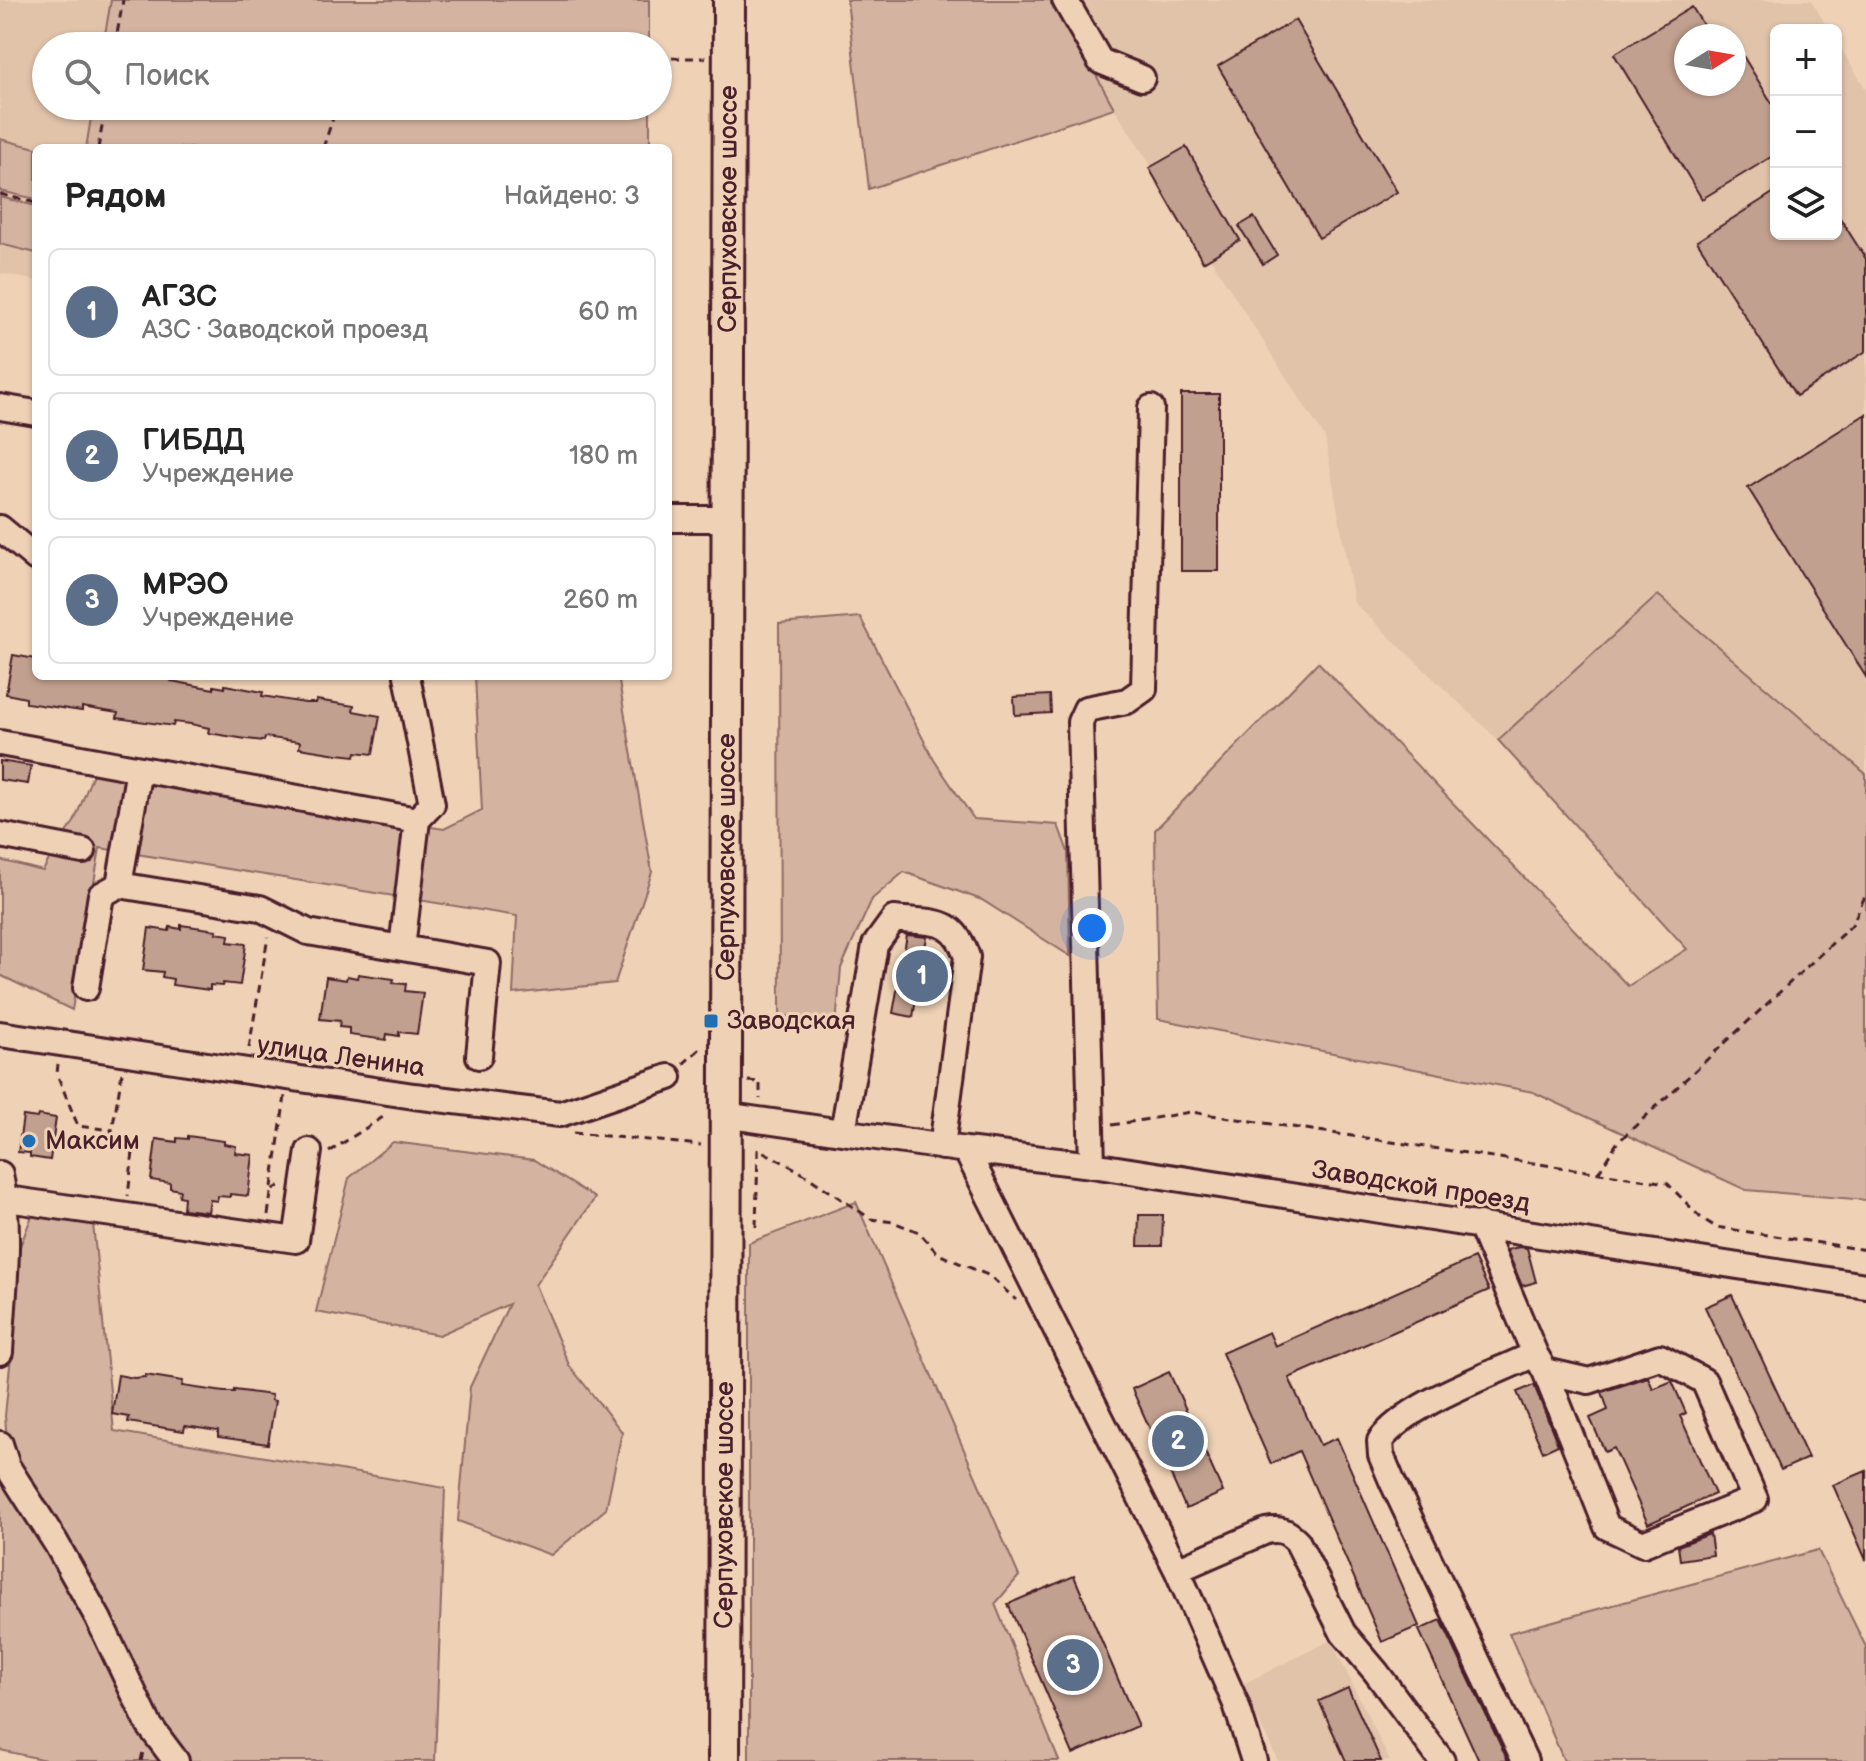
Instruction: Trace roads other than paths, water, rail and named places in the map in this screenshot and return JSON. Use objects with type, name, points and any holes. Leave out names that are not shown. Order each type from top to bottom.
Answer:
[{"type":"main road","name":"Серпуховское шоссе","points":[[724,1761],[729,0]]},
{"type":"street","points":[[1065,0],[1100,61],[1142,78]]},
{"type":"street","points":[[0,407],[32,412]]},
{"type":"street","points":[[1092,1165],[1080,722],[1086,709],[1127,701],[1144,689],[1151,408]]},
{"type":"street","points":[[672,519],[727,519]]},
{"type":"street","points":[[0,528],[32,555]]},
{"type":"street","points":[[402,948],[417,820],[432,804],[408,680]]},
{"type":"street","points":[[0,743],[417,820]]},
{"type":"street","points":[[119,885],[139,769]]},
{"type":"street","points":[[0,835],[83,851]]},
{"type":"street","points":[[86,988],[101,895],[119,885],[260,908],[308,932],[488,963],[479,1056]]},
{"type":"street","points":[[843,1132],[875,945],[894,919],[948,925],[960,937],[967,957],[954,1149],[1053,1323],[1177,1570],[1236,1704],[1254,1761]]},
{"type":"street","name":"улица Ленина","points":[[0,1034],[414,1096],[560,1114],[669,1077]]},
{"type":"street","name":"Заводской проезд","points":[[724,1115],[954,1149],[1092,1165],[1866,1286]]},
{"type":"street","points":[[0,1352],[6,1235],[2,1190],[125,1216],[296,1240],[317,1153]]},
{"type":"street","points":[[1480,1224],[1540,1363],[1607,1527],[1643,1544],[1755,1499],[1704,1381],[1660,1357],[1589,1381],[1540,1363],[1419,1407],[1398,1420],[1380,1441],[1381,1455],[1525,1761]]},
{"type":"street","points":[[0,1444],[7,1466],[56,1543],[98,1618],[149,1725],[176,1761]]},
{"type":"street","points":[[1177,1570],[1266,1531],[1277,1529],[1288,1532],[1297,1541],[1343,1633],[1442,1761]]},
{"type":"place","name":"АГЗС","points":[[922,976]]},
{"type":"place","name":"Заводская","points":[[711,1021]]},
{"type":"place","name":"Максим","points":[[29,1141]]},
{"type":"place","name":"ГИБДД","points":[[1178,1441]]},
{"type":"place","name":"МРЭО","points":[[1073,1665]]}]
